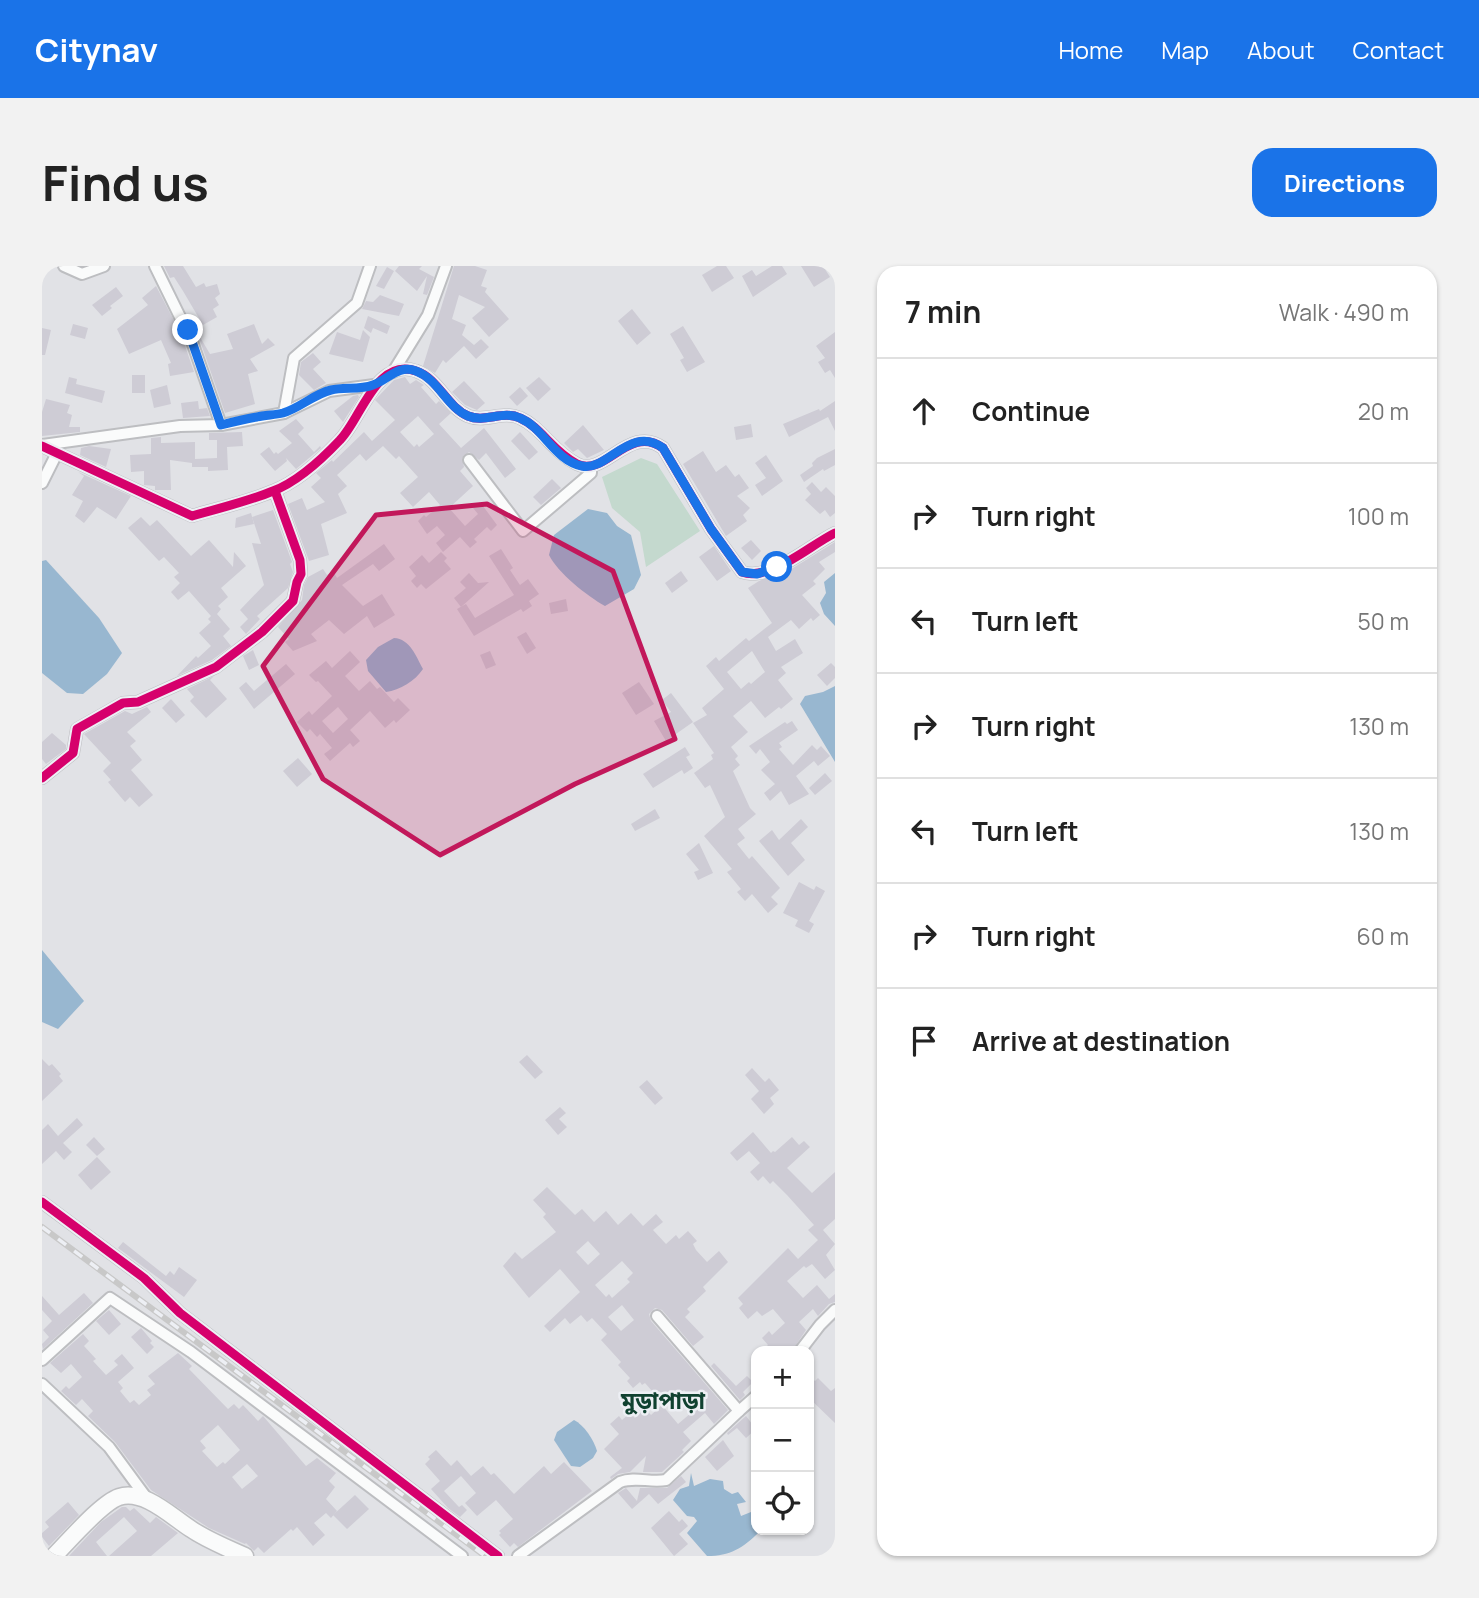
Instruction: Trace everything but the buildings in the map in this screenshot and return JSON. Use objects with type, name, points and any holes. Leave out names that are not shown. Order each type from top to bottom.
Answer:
[{"type":"main road","points":[[54,1556],[106,1505],[120,1497],[149,1501],[192,1530],[245,1556]]},
{"type":"street","points":[[64,266],[82,274],[104,266]]},
{"type":"street","points":[[155,266],[188,330],[221,425]]},
{"type":"street","points":[[284,413],[294,358],[357,303],[370,266]]},
{"type":"street","points":[[42,446],[192,516],[275,491],[300,475],[342,438],[374,385],[393,372],[428,315],[446,266]]},
{"type":"street","points":[[393,372],[416,370],[468,416],[492,417],[509,414],[521,418],[532,425],[553,449],[574,463],[591,467],[638,442],[656,443],[663,448],[711,529],[742,572],[757,574],[777,567],[835,533]]},
{"type":"street","points":[[42,446],[180,426],[221,425],[284,413],[329,391],[374,385]]},
{"type":"street","points":[[42,483],[57,453]]},
{"type":"street","points":[[469,460],[523,531],[591,473],[591,467]]},
{"type":"street","points":[[42,778],[73,753],[77,729],[123,703],[138,702],[216,667],[262,632],[293,601],[297,582],[302,574],[300,560],[275,491]]},
{"type":"street","points":[[42,1202],[144,1278],[180,1313],[498,1556]]},
{"type":"street","points":[[42,1360],[110,1298],[191,1352],[462,1556]]},
{"type":"street","points":[[804,1346],[835,1310]]},
{"type":"street","points":[[657,1316],[739,1412]]},
{"type":"street","points":[[42,1384],[108,1447],[149,1501]]},
{"type":"street","points":[[518,1556],[620,1482],[628,1479],[652,1482],[666,1480],[751,1401]]},
{"type":"highlighted area","points":[[487,504],[613,571],[675,739],[575,784],[440,855],[323,779],[263,666],[376,515]]},
{"type":"green space","points":[[641,458],[657,464],[700,531],[646,567],[640,532],[612,508],[602,477]]},
{"type":"water","points":[[588,509],[607,513],[617,526],[631,535],[641,575],[634,589],[605,606],[574,584],[549,555],[554,535]]},
{"type":"water","points":[[46,560],[99,618],[122,653],[107,674],[83,694],[67,693],[42,673],[42,561]]},
{"type":"water","points":[[835,573],[835,626],[824,614],[820,603],[826,593],[824,582]]},
{"type":"water","points":[[394,638],[408,645],[423,669],[407,684],[386,692],[368,671],[366,660],[378,647]]},
{"type":"water","points":[[835,686],[835,762],[800,704],[805,696]]},
{"type":"water","points":[[42,950],[84,1001],[58,1029],[42,1022]]},
{"type":"water","points":[[574,1420],[588,1433],[597,1451],[593,1458],[580,1467],[571,1466],[554,1440],[557,1432]]},
{"type":"water","points":[[691,1473],[694,1486],[710,1479],[723,1481],[724,1489],[732,1494],[738,1492],[746,1502],[737,1504],[741,1516],[751,1512],[751,1535],[755,1535],[736,1550],[707,1556],[687,1533],[697,1521],[694,1517],[687,1516],[673,1500],[680,1489],[689,1486]]},
{"type":"railway","points":[[42,1227],[485,1556]]},
{"type":"cycle path","points":[[42,446],[192,516],[263,495],[300,476],[340,440],[380,381],[390,373],[402,369],[424,375],[454,406],[468,416],[481,418],[507,415],[520,418],[577,464],[597,464],[639,442],[651,442],[663,448],[711,529],[742,572],[753,574],[777,567],[835,533]]},
{"type":"cycle path","points":[[42,778],[73,753],[77,729],[123,703],[138,702],[216,667],[262,632],[293,601],[301,574],[300,560],[275,491]]},
{"type":"cycle path","points":[[42,1202],[144,1278],[180,1313],[498,1556]]},
{"type":"district","name":"মুড়াপাড়া","points":[[663,1401]]},
{"type":"route","points":[[188,330],[221,425],[257,416],[284,413],[329,391],[374,385],[393,372],[416,370],[468,416],[475,418],[509,414],[521,418],[532,425],[553,449],[582,466],[591,467],[638,442],[656,443],[663,448],[711,529],[742,572],[757,574],[777,567]]}]
